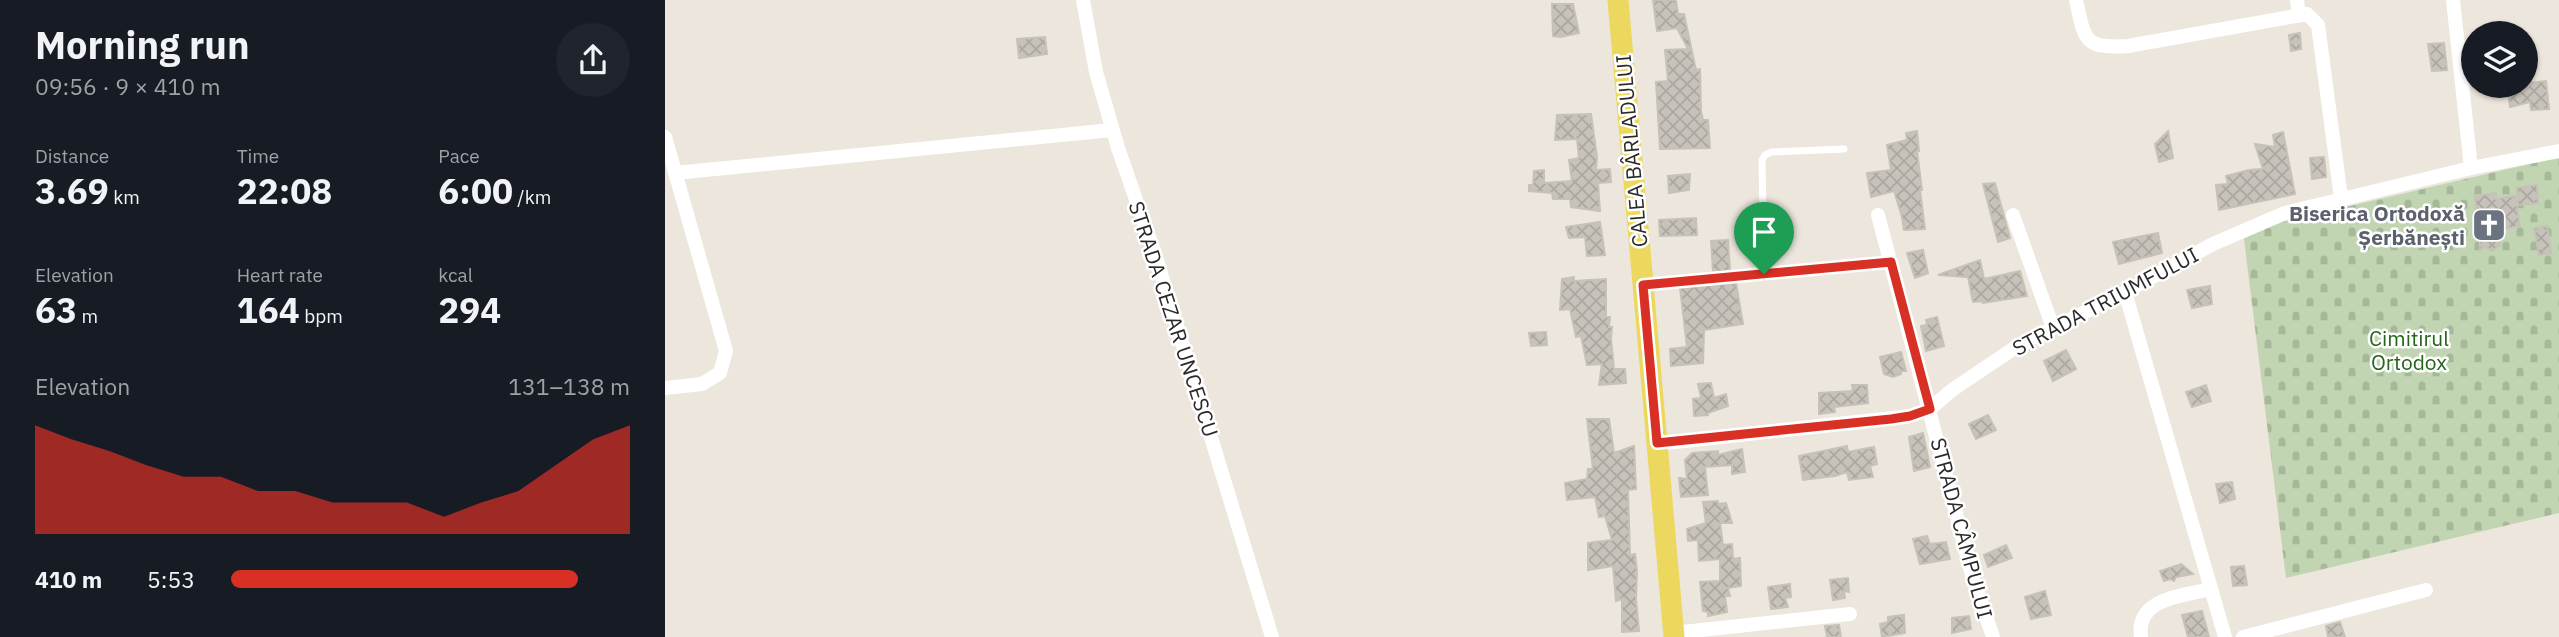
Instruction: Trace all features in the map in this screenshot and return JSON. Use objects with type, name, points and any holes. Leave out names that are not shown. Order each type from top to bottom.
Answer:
[{"type":"main road","name":"CALEA BÂRLADULUI","points":[[1618,0],[1674,635]]},
{"type":"street","name":"STRADA CEZAR UNCESCU","points":[[1083,0],[1096,72],[1112,130],[1155,254],[1272,637]]},
{"type":"street","points":[[2076,0],[2083,31],[2089,41],[2103,48],[2128,46],[2298,7],[2318,25],[2341,198]]},
{"type":"street","points":[[2453,0],[2472,168]]},
{"type":"street","points":[[675,173],[1112,130]]},
{"type":"street","points":[[665,137],[726,351],[720,373],[702,384],[665,388]]},
{"type":"street","name":"STRADA TRIUMFULUI","points":[[1657,443],[1910,416],[1930,409],[1952,390],[2019,345],[2213,244],[2285,214],[2341,198],[2559,151]]},
{"type":"street","name":"STRADA CÂMPULUI","points":[[1878,215],[1972,575],[1993,637]]},
{"type":"street","points":[[2014,215],[2053,328]]},
{"type":"street","points":[[2125,292],[2225,637]]},
{"type":"street","points":[[2141,637],[2141,620],[2145,611],[2158,603],[2211,589]]},
{"type":"street","points":[[2243,637],[2425,590]]},
{"type":"street","points":[[1674,635],[1850,614]]},
{"type":"lane","points":[[1764,274],[1762,160],[1765,155],[1772,152],[1844,149]]},
{"type":"lane","points":[[1643,285],[1891,262]]},
{"type":"green space","name":"Cimitirul Ortodox","points":[[2559,157],[2559,513],[2286,578],[2243,231]]},
{"type":"building","points":[[1653,0],[1676,0],[1678,14],[1684,14],[1696,70],[1700,69],[1701,111],[1703,120],[1708,120],[1710,148],[1660,149],[1656,82],[1668,81],[1665,50],[1688,49],[1677,28],[1657,31]]},
{"type":"building","points":[[1552,4],[1573,4],[1579,33],[1553,36]]},
{"type":"building","points":[[2300,33],[2301,49],[2291,51],[2289,35]]},
{"type":"building","points":[[1045,37],[1047,54],[1019,58],[1017,39]]},
{"type":"building","points":[[2444,43],[2447,70],[2432,71],[2428,44]]},
{"type":"building","points":[[2546,81],[2549,109],[2531,110],[2530,102],[2510,107],[2509,98],[2538,98],[2538,82]]},
{"type":"building","points":[[1591,114],[1597,157],[1596,170],[1610,169],[1611,182],[1598,183],[1600,211],[1571,207],[1570,199],[1553,199],[1552,193],[1529,191],[1529,185],[1533,185],[1534,171],[1544,170],[1544,183],[1572,181],[1569,160],[1579,158],[1577,139],[1555,140],[1557,115]]},
{"type":"building","points":[[1917,131],[1925,229],[1904,230],[1894,191],[1871,197],[1867,173],[1891,170],[1887,145],[1907,140],[1906,133]]},
{"type":"building","points":[[2168,131],[2173,158],[2159,162],[2155,144]]},
{"type":"building","points":[[2283,132],[2295,194],[2219,210],[2216,185],[2228,184],[2226,176],[2263,169],[2255,144],[2275,147],[2273,135]]},
{"type":"building","points":[[2324,157],[2326,177],[2312,179],[2310,158]]},
{"type":"building","points":[[1690,174],[1689,190],[1669,193],[1668,176]]},
{"type":"building","points":[[1995,183],[2010,238],[1998,242],[1983,184]]},
{"type":"building","points":[[2537,185],[2538,203],[2518,205],[2517,188]]},
{"type":"building","points":[[2496,193],[2496,199],[2515,196],[2520,226],[2497,230],[2500,245],[2492,251],[2486,247],[2480,249],[2475,196]]},
{"type":"building","points":[[1696,218],[1697,235],[1660,236],[1659,220]]},
{"type":"building","points":[[1600,222],[1605,255],[1587,256],[1585,237],[1569,238],[1566,227]]},
{"type":"building","points":[[2547,226],[2551,253],[2539,255],[2534,228]]},
{"type":"building","points":[[2158,233],[2162,253],[2119,264],[2113,242]]},
{"type":"building","points":[[1728,240],[1730,271],[1713,272],[1711,241]]},
{"type":"building","points":[[1923,250],[1928,273],[1915,278],[1907,253]]},
{"type":"building","points":[[1980,260],[1984,279],[2020,271],[2027,296],[1973,302],[1968,277],[1938,275]]},
{"type":"building","points":[[1574,277],[1574,281],[1606,279],[1606,317],[1610,317],[1609,327],[1612,327],[1614,369],[1625,369],[1626,383],[1599,385],[1602,364],[1587,365],[1581,336],[1576,337],[1570,309],[1560,310],[1562,279]]},
{"type":"building","points":[[1736,283],[1743,324],[1704,330],[1703,363],[1671,366],[1670,349],[1687,347],[1680,288]]},
{"type":"building","points":[[2210,286],[2212,304],[2192,308],[2187,290]]},
{"type":"building","points":[[1937,317],[1944,346],[1926,351],[1921,326],[1927,325],[1926,320]]},
{"type":"building","points":[[1546,332],[1547,345],[1531,346],[1529,333]]},
{"type":"building","points":[[2066,350],[2076,369],[2053,381],[2044,361]]},
{"type":"building","points":[[1901,352],[1906,371],[1893,377],[1884,374],[1880,357]]},
{"type":"building","points":[[1711,383],[1714,398],[1726,394],[1728,406],[1708,415],[1694,416],[1693,399],[1701,398],[1698,384]]},
{"type":"building","points":[[1852,385],[1867,385],[1868,403],[1834,407],[1835,412],[1819,414],[1819,393],[1853,391]]},
{"type":"building","points":[[2206,385],[2211,401],[2192,407],[2186,392]]},
{"type":"building","points":[[1988,415],[1996,430],[1976,439],[1969,424]]},
{"type":"building","points":[[1587,419],[1609,419],[1614,453],[1634,446],[1636,489],[1628,490],[1630,555],[1635,554],[1639,631],[1622,632],[1622,599],[1616,601],[1613,566],[1588,570],[1588,543],[1612,540],[1605,516],[1599,517],[1595,497],[1567,500],[1565,483],[1587,479],[1588,469],[1593,469]]},
{"type":"building","points":[[1923,433],[1930,467],[1914,471],[1909,437]]},
{"type":"building","points":[[1847,446],[1848,452],[1874,447],[1877,464],[1870,466],[1873,477],[1849,480],[1847,472],[1803,480],[1799,456]]},
{"type":"building","points":[[1742,449],[1745,472],[1732,474],[1732,465],[1705,467],[1708,495],[1681,497],[1679,478],[1687,479],[1685,460],[1692,453],[1718,451],[1718,455]]},
{"type":"building","points":[[2232,482],[2235,499],[2220,503],[2216,484]]},
{"type":"building","points":[[1718,501],[1718,504],[1726,503],[1732,523],[1720,523],[1723,545],[1732,544],[1733,559],[1740,558],[1741,586],[1728,588],[1730,596],[1725,596],[1727,612],[1708,616],[1708,612],[1703,611],[1700,582],[1720,581],[1720,559],[1699,561],[1698,540],[1688,541],[1687,529],[1706,523],[1703,502]]},
{"type":"building","points":[[1927,536],[1930,544],[1946,542],[1950,559],[1920,564],[1913,539]]},
{"type":"building","points":[[2006,545],[2012,558],[1988,567],[1984,555]]},
{"type":"building","points":[[2181,564],[2193,574],[2176,577],[2174,581],[2164,581],[2160,571]]},
{"type":"building","points":[[2244,566],[2247,585],[2233,586],[2231,567]]},
{"type":"building","points":[[1848,578],[1849,592],[1844,591],[1845,598],[1833,600],[1830,580]]},
{"type":"building","points":[[1790,584],[1791,597],[1785,598],[1788,607],[1771,609],[1768,587]]},
{"type":"building","points":[[2045,591],[2051,615],[2031,619],[2025,597]]},
{"type":"building","points":[[2202,611],[2209,637],[2188,637],[2182,615]]},
{"type":"building","points":[[1904,615],[1905,633],[1882,637],[1880,624],[1888,622],[1888,617]]},
{"type":"building","points":[[1969,616],[1971,629],[1952,633],[1952,618]]},
{"type":"building","points":[[2340,622],[2345,637],[2328,637],[2326,626]]},
{"type":"building","points":[[1839,625],[1841,637],[1827,637],[1825,626]]},
{"type":"place","name":"Biserica Ortodoxă Șerbănești","points":[[2489,225]]},
{"type":"route","points":[[1891,262],[1930,409],[1891,419],[1657,443],[1643,285],[1764,274],[1891,262]]}]
